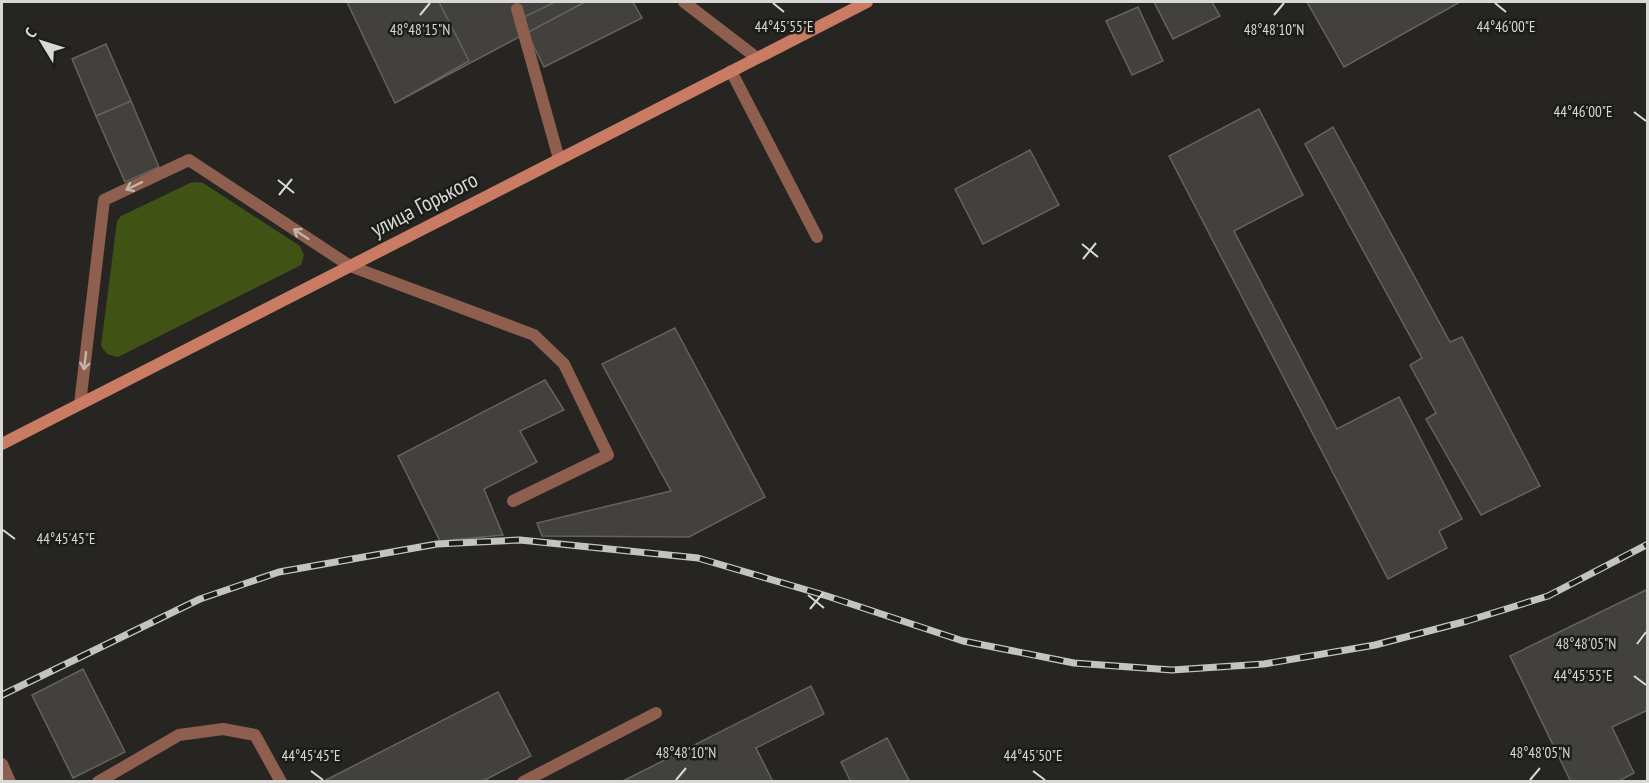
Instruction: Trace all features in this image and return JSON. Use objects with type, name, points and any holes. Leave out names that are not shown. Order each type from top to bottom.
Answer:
[{"type":"street","points":[[684,2],[757,58]]},
{"type":"street","name":"улица Горького","points":[[2,444],[867,2]]},
{"type":"street","points":[[518,9],[559,159]]},
{"type":"street","points":[[731,71],[817,237]]},
{"type":"street","points":[[80,404],[104,200],[189,160],[350,266],[534,335],[564,364],[608,455],[513,501]]},
{"type":"street","points":[[523,782],[656,714]]},
{"type":"street","points":[[98,782],[179,735],[223,729],[255,735],[281,782]]},
{"type":"street","points":[[2,764],[10,782]]},
{"type":"green space","points":[[190,183],[203,183],[300,246],[304,255],[301,265],[118,357],[107,354],[101,346],[117,221],[121,216]]},
{"type":"building","points":[[347,2],[585,2],[395,103]]},
{"type":"building","points":[[347,2],[439,2],[469,61],[395,103]]},
{"type":"building","points":[[555,2],[633,2],[642,18],[544,67],[520,19]]},
{"type":"building","points":[[1154,2],[1212,2],[1220,16],[1173,39]]},
{"type":"building","points":[[1307,2],[1460,2],[1344,67]]},
{"type":"building","points":[[1138,7],[1163,61],[1132,75],[1106,21]]},
{"type":"building","points":[[106,44],[131,101],[96,116],[72,59]]},
{"type":"building","points":[[131,101],[159,167],[125,182],[96,116]]},
{"type":"building","points":[[1259,109],[1303,195],[1234,231],[1337,429],[1399,397],[1462,519],[1439,531],[1447,548],[1388,579],[1169,156]]},
{"type":"building","points":[[1333,127],[1450,342],[1462,337],[1540,486],[1481,515],[1426,419],[1436,413],[1410,365],[1422,358],[1305,144]]},
{"type":"building","points":[[1030,150],[1059,205],[983,244],[955,189]]},
{"type":"building","points":[[675,328],[765,497],[689,537],[542,536],[537,523],[671,491],[602,364]]},
{"type":"building","points":[[545,380],[564,410],[520,431],[537,462],[484,489],[503,535],[440,541],[398,456]]},
{"type":"building","points":[[1648,589],[1648,710],[1612,727],[1634,773],[1617,782],[1571,782],[1510,656]]},
{"type":"building","points":[[83,669],[125,752],[73,778],[32,695]]},
{"type":"building","points":[[811,686],[824,714],[756,748],[773,782],[621,782]]},
{"type":"building","points":[[498,692],[531,756],[481,782],[322,782]]},
{"type":"building","points":[[887,738],[910,782],[851,782],[841,762]]},
{"type":"railway","points":[[2,695],[200,599],[279,572],[437,544],[520,540],[698,558],[827,596],[963,641],[1074,663],[1172,670],[1264,664],[1375,645],[1467,621],[1548,596],[1648,544]]}]
